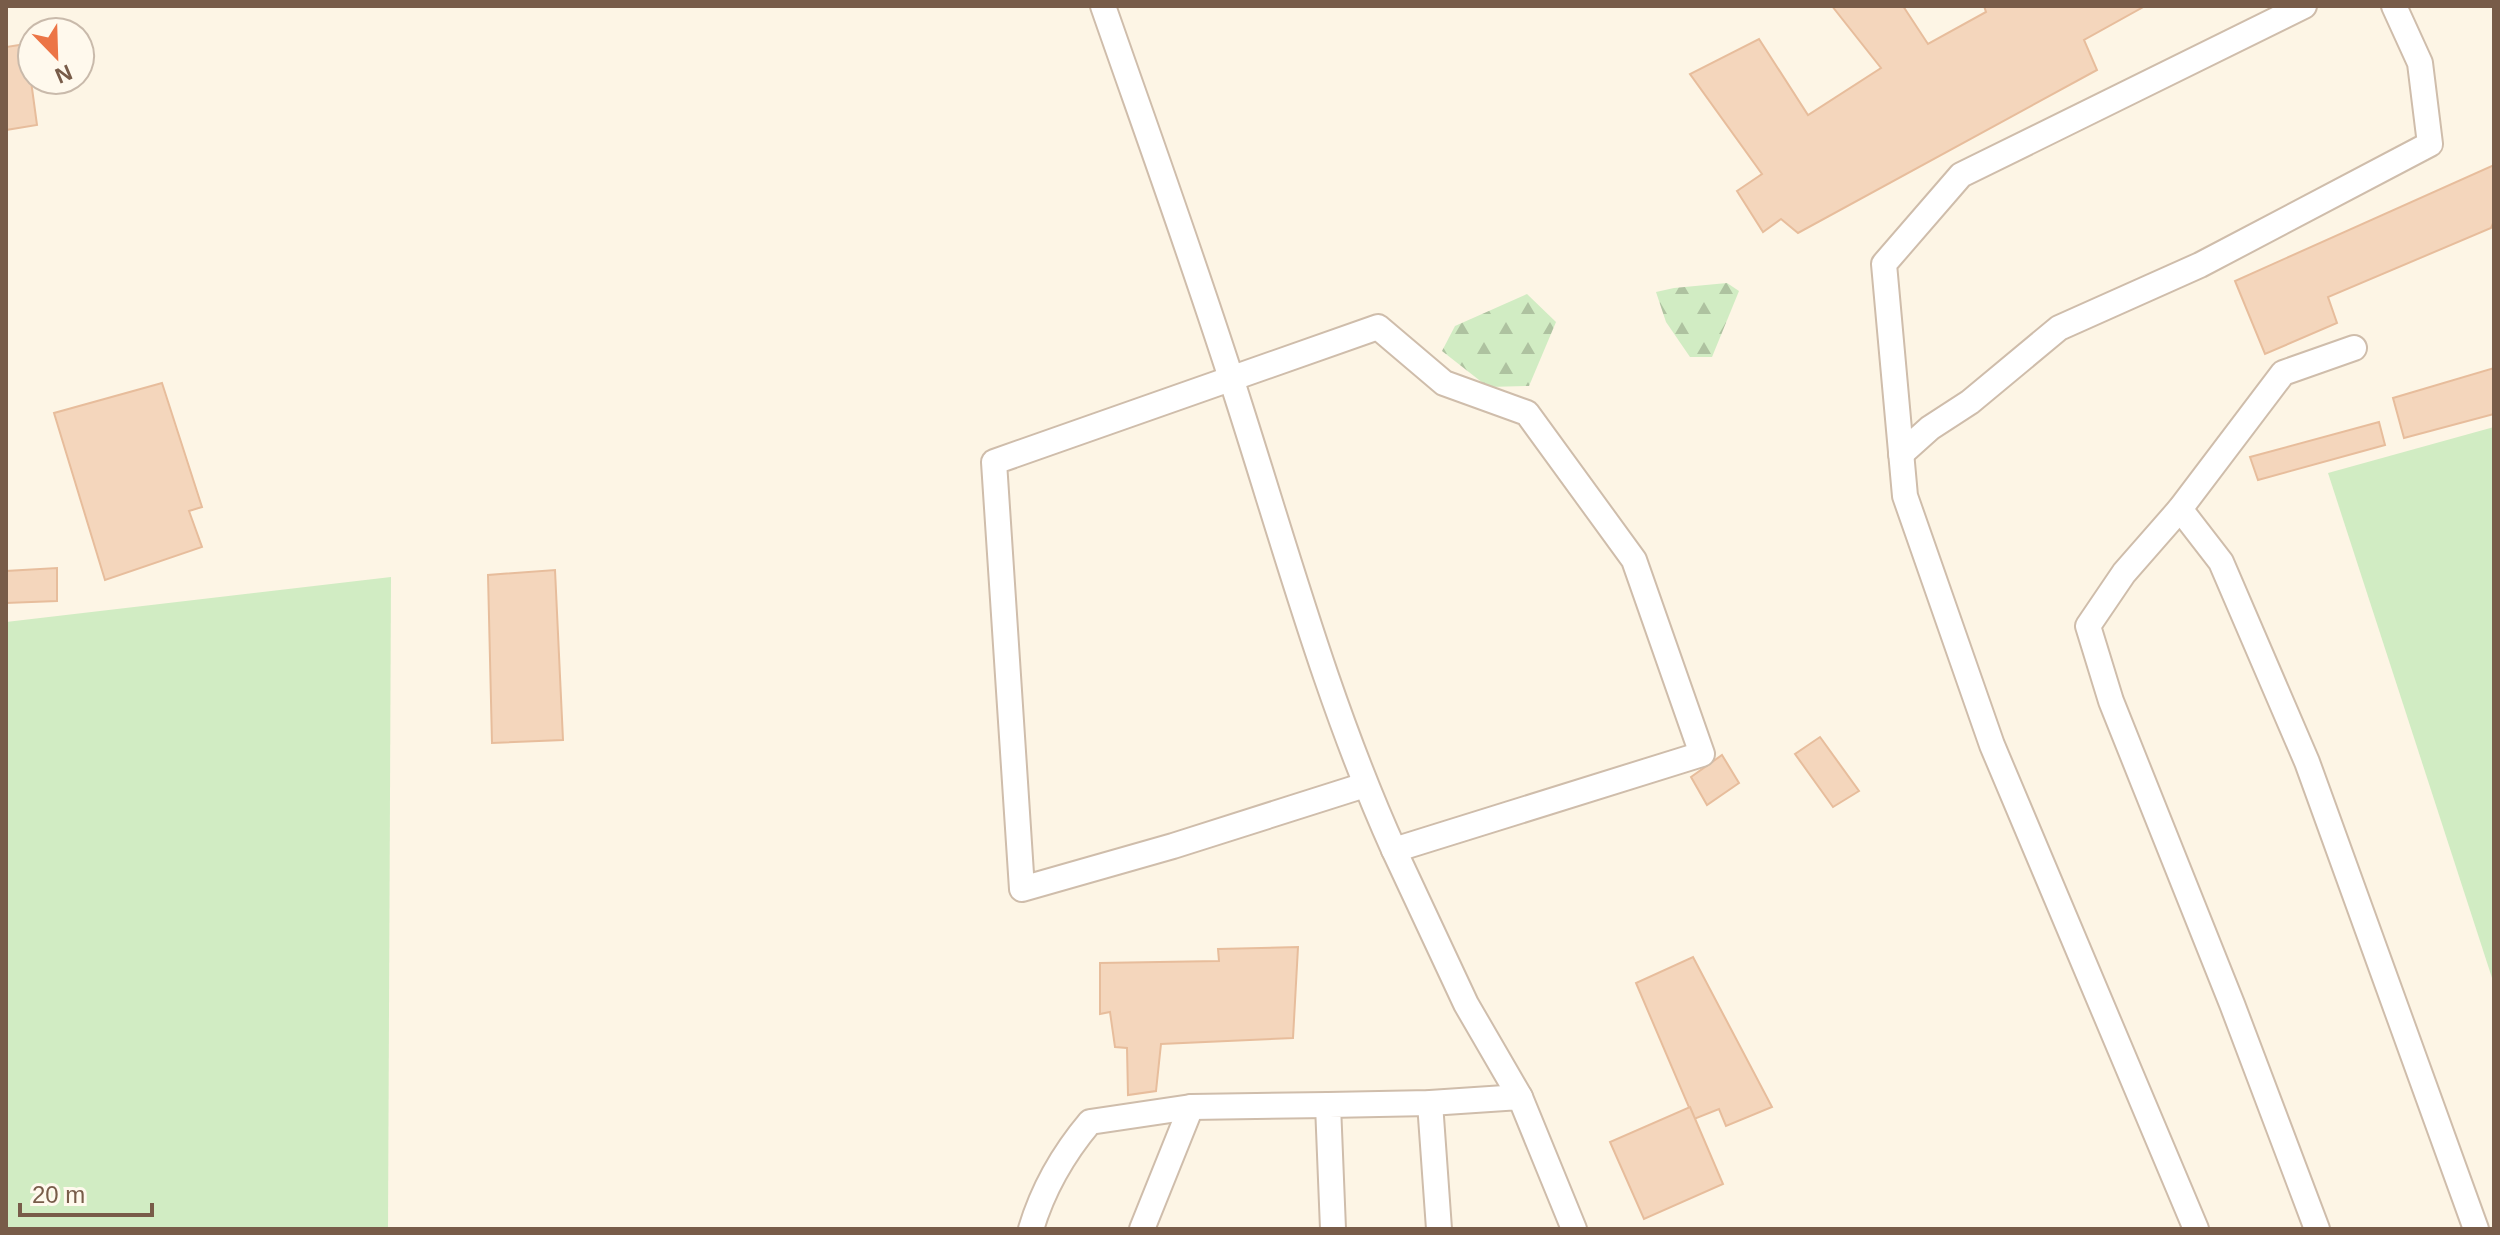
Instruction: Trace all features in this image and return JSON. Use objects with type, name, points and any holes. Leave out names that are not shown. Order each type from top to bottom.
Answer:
[{"type":"lane","points":[[1103,6],[1231,379],[1337,713],[1365,785],[1466,1004],[1520,1097],[1574,1229]]},
{"type":"lane","points":[[2196,1229],[1992,745],[1905,496],[1884,264],[1961,175],[2304,6]]},
{"type":"lane","points":[[1901,454],[2059,328],[2200,265],[2430,144],[2420,63],[2394,6]]},
{"type":"lane","points":[[1365,785],[1173,846],[1022,889],[994,462],[1378,327],[1444,383],[1527,413],[1634,560],[1702,754],[1394,850]]},
{"type":"lane","points":[[2317,1229],[2232,1004],[2111,701],[2088,626],[2124,573],[2180,509],[2283,373],[2354,348]]},
{"type":"lane","points":[[2180,509],[2221,562],[2307,762],[2476,1229]]},
{"type":"lane","points":[[1031,1229],[1052,1175],[1090,1122],[1191,1107],[1430,1103],[1520,1097]]},
{"type":"lane","points":[[1430,1103],[1439,1229]]},
{"type":"lane","points":[[1328,1105],[1333,1229]]},
{"type":"lane","points":[[1142,1229],[1191,1107]]},
{"type":"green space","points":[[1727,283],[1739,291],[1712,357],[1690,357],[1666,322],[1656,292]]},
{"type":"green space","points":[[1527,294],[1556,322],[1529,386],[1488,387],[1442,351],[1455,326]]},
{"type":"green space","points":[[2494,427],[2494,984],[2328,473]]},
{"type":"green space","points":[[391,577],[388,1229],[6,1229],[6,622]]},
{"type":"building","points":[[1832,6],[1903,6],[1928,44],[1986,12],[1984,6],[2145,6],[2084,40],[2097,70],[1798,233],[1781,219],[1763,232],[1737,191],[1762,174],[1690,74],[1759,39],[1808,115],[1881,68]]},
{"type":"building","points":[[16,46],[16,96],[33,96],[37,125],[6,130],[6,47]]},
{"type":"building","points":[[2494,165],[2494,221],[2491,228],[2328,297],[2337,323],[2265,354],[2235,281]]},
{"type":"building","points":[[2494,368],[2494,414],[2404,438],[2393,398]]},
{"type":"building","points":[[162,383],[202,507],[189,511],[202,547],[105,580],[54,413]]},
{"type":"building","points":[[2379,422],[2385,445],[2258,480],[2250,457]]},
{"type":"building","points":[[57,568],[57,601],[6,603],[6,571]]},
{"type":"building","points":[[555,570],[563,740],[492,743],[488,575]]},
{"type":"building","points":[[1820,737],[1859,791],[1833,807],[1795,754]]},
{"type":"building","points":[[1722,755],[1739,783],[1707,805],[1691,777]]},
{"type":"building","points":[[1298,947],[1293,1038],[1161,1044],[1156,1091],[1128,1095],[1127,1048],[1115,1047],[1110,1012],[1100,1014],[1100,963],[1219,961],[1218,949]]},
{"type":"building","points":[[1693,957],[1772,1107],[1726,1126],[1719,1109],[1694,1119],[1636,983]]},
{"type":"building","points":[[1690,1107],[1723,1184],[1644,1219],[1610,1142]]}]
